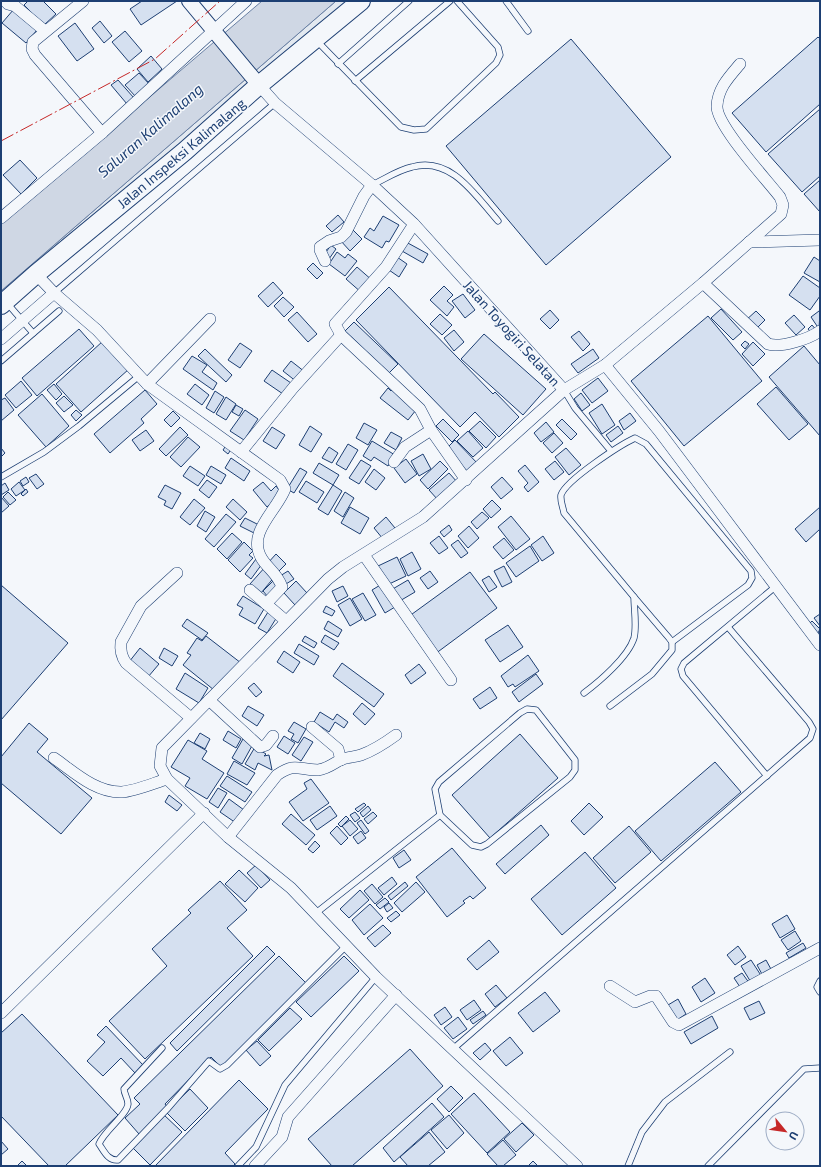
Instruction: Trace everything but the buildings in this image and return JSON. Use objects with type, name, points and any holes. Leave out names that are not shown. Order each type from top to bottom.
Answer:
[{"type":"main road","name":"Jalan Inspeksi Kalimalang","points":[[3,303],[246,98],[254,80],[272,74],[316,40],[361,1]]},
{"type":"street","points":[[83,1],[33,42],[32,49],[34,55],[102,133]]},
{"type":"street","name":"Jalan Toyogiri Selatan","points":[[189,1],[212,31],[275,103],[372,184],[414,224],[564,390],[605,365],[703,283],[781,214],[783,205],[780,197],[725,129],[717,108],[723,85],[740,64]]},
{"type":"street","points":[[1,218],[102,133],[246,1]]},
{"type":"street","points":[[14,3],[45,32]]},
{"type":"street","points":[[325,261],[320,247],[329,241],[341,237],[346,232],[364,196],[372,184]]},
{"type":"street","points":[[414,224],[386,268],[336,322],[335,327],[341,336],[420,409],[431,430],[466,480]]},
{"type":"street","points":[[749,242],[820,240]]},
{"type":"street","points":[[36,274],[54,293],[96,330],[147,384],[280,480],[285,489],[280,501],[262,526],[257,541],[257,547],[263,561],[277,574],[282,587],[266,604]]},
{"type":"street","points":[[703,283],[768,344],[774,346],[807,339],[820,331]]},
{"type":"street","points":[[1,339],[54,293]]},
{"type":"street","points":[[147,384],[210,319]]},
{"type":"street","points":[[240,452],[293,388],[341,336]]},
{"type":"street","points":[[605,365],[664,437],[775,587],[820,645]]},
{"type":"street","points":[[564,390],[466,480],[423,517],[343,567],[328,579],[162,748],[160,766],[167,779],[228,837],[290,888],[316,913],[376,977],[576,1166]]},
{"type":"street","points":[[394,462],[405,447],[431,430]]},
{"type":"street","points":[[364,555],[451,680]]},
{"type":"street","points":[[177,573],[141,606],[121,642],[120,648],[121,655],[126,663],[191,718]]},
{"type":"street","points":[[250,590],[286,621]]},
{"type":"street","points":[[208,700],[260,747],[266,745],[273,736]]},
{"type":"street","points":[[312,727],[338,749],[342,760]]},
{"type":"street","points":[[228,837],[277,775],[286,769],[293,767],[318,770],[328,767],[342,760],[377,748],[396,734]]},
{"type":"street","points":[[54,758],[92,784],[108,790],[123,792],[167,779]]},
{"type":"street","points":[[1,1013],[204,814]]},
{"type":"street","points":[[610,986],[635,1002],[650,996],[656,996],[672,1022],[679,1025],[820,948]]},
{"type":"street","points":[[255,1166],[282,1137],[288,1117],[396,996]]},
{"type":"lane","points":[[338,64],[409,1]]},
{"type":"lane","points":[[355,81],[450,1]]},
{"type":"lane","points":[[316,40],[400,127],[414,130],[426,129],[496,62],[500,55],[498,47],[458,1]]},
{"type":"lane","points":[[506,1],[528,31]]},
{"type":"lane","points":[[54,293],[275,103]]},
{"type":"lane","points":[[372,184],[411,167],[429,164],[444,167],[462,180],[498,221]]},
{"type":"lane","points":[[3,303],[33,333]]},
{"type":"lane","points":[[1,361],[59,311]]},
{"type":"lane","points":[[1,477],[44,452],[79,426],[139,376]]},
{"type":"lane","points":[[564,390],[575,408],[611,451]]},
{"type":"lane","points":[[610,706],[652,674],[668,658],[672,650],[672,642],[564,513],[560,500],[567,485],[611,451],[635,438],[641,440],[751,571],[752,578],[748,585],[672,642]]},
{"type":"lane","points":[[767,776],[683,676],[681,669],[684,663],[775,587]]},
{"type":"lane","points":[[584,693],[599,681],[628,649],[634,637],[634,597]]},
{"type":"lane","points":[[453,1049],[810,738],[813,729],[809,722],[728,627]]},
{"type":"lane","points":[[527,708],[536,710],[575,760],[575,770],[570,777],[487,844],[481,846],[472,845],[440,815],[435,789],[439,782],[527,708]]},
{"type":"lane","points":[[316,913],[440,815]]},
{"type":"lane","points":[[162,1048],[124,1089],[128,1101],[127,1108],[103,1136],[99,1144],[109,1158],[118,1160],[168,1108],[209,1061],[220,1069],[227,1065],[346,946]]},
{"type":"lane","points":[[238,1166],[256,1147],[285,1085],[376,977]]},
{"type":"lane","points":[[820,981],[817,987],[820,992]]},
{"type":"lane","points":[[628,1166],[642,1132],[665,1102],[730,1052]]},
{"type":"lane","points":[[708,1166],[804,1070],[820,1068]]},
{"type":"shaded area","points":[[336,1],[361,1],[252,83],[1,305],[1,291]]},
{"type":"water","name":"Saluran Kalimalang","points":[[262,1],[336,1],[1,291],[1,224]]},
{"type":"power","points":[[1,141],[155,59],[220,1]]}]
